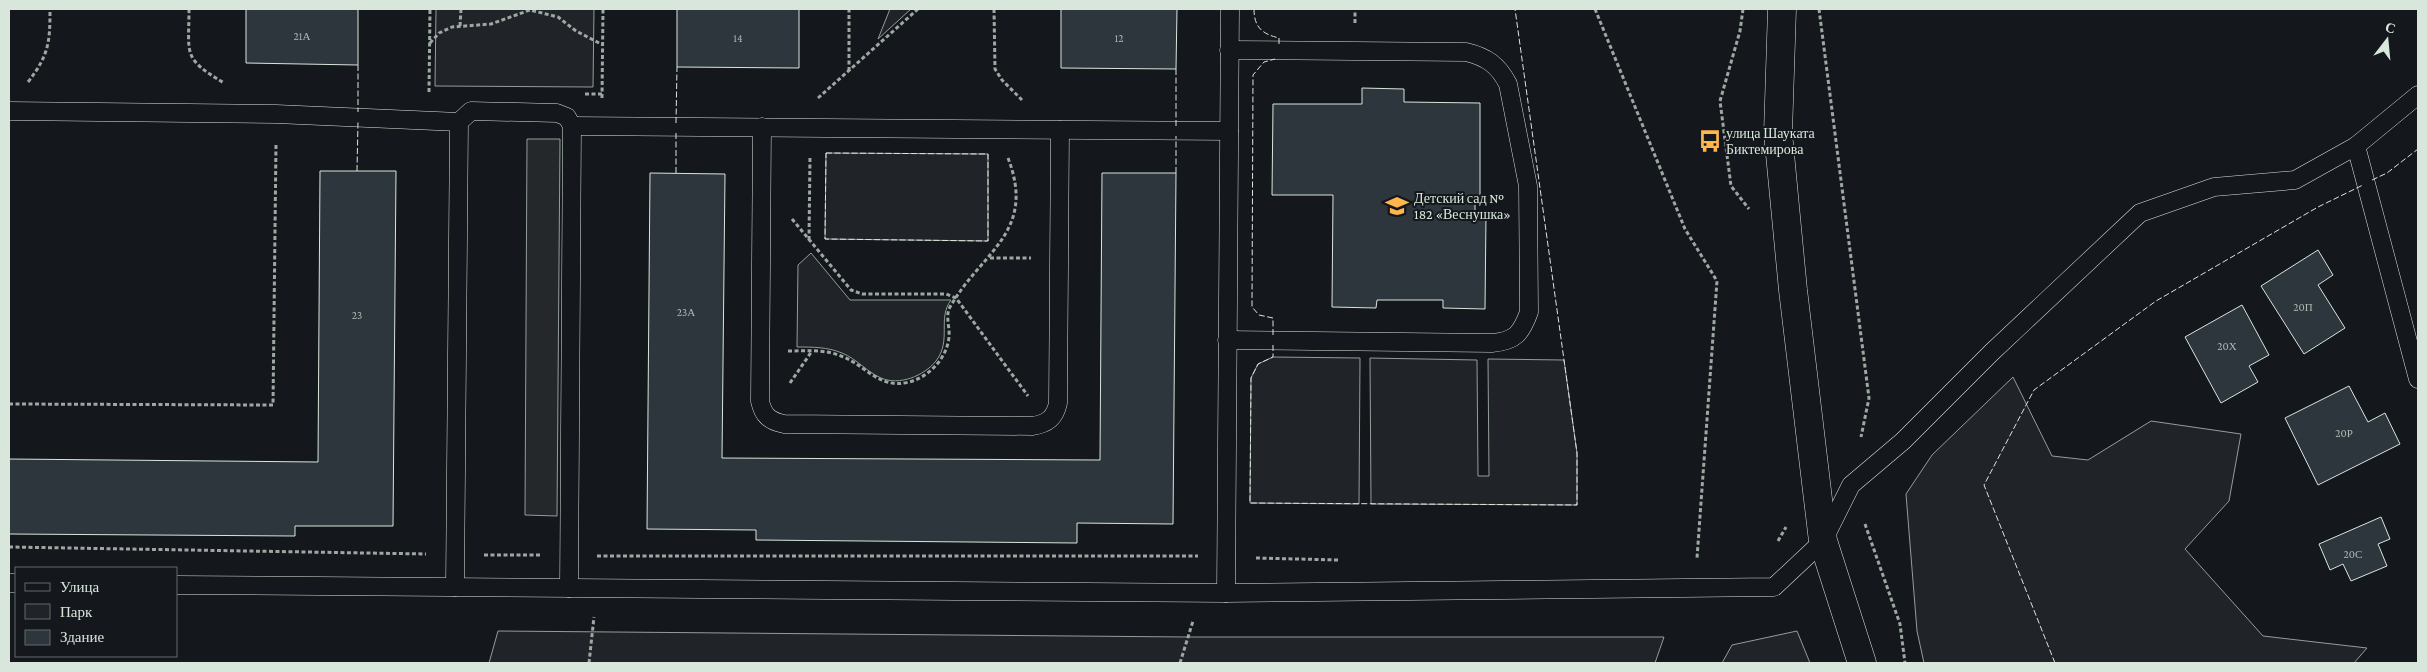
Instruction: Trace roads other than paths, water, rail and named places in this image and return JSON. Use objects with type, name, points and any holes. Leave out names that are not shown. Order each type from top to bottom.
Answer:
[{"type":"street","points":[[1782,9],[1778,132],[1793,290],[1823,541],[1862,663]]},
{"type":"lane","points":[[1226,593],[1230,9]]},
{"type":"lane","points":[[1228,340],[1506,342],[1523,328],[1529,312],[1530,212],[1528,186],[1508,84],[1500,70],[1480,55],[1466,52],[1229,50]]},
{"type":"lane","points":[[178,585],[1201,593],[1701,586],[1774,587],[1823,541],[1852,485],[1903,441],[1992,352],[2140,213],[2214,187],[2295,180],[2356,146],[2418,95]]},
{"type":"lane","points":[[9,111],[276,114],[459,122],[472,111],[557,112],[567,117],[572,126],[569,588]]},
{"type":"lane","points":[[455,587],[459,122]]},
{"type":"lane","points":[[572,126],[1229,131]]},
{"type":"lane","points":[[762,128],[760,401],[766,416],[774,422],[1032,426],[1047,422],[1052,417],[1058,403],[1059,258],[1056,130]]},
{"type":"lane","points":[[2356,146],[2418,379]]},
{"type":"place","name":"улица Шауката Биктемирова","points":[[1710,141]]},
{"type":"place","name":"Детский сад № 182 «Веснушка»","points":[[1397,206]]}]
